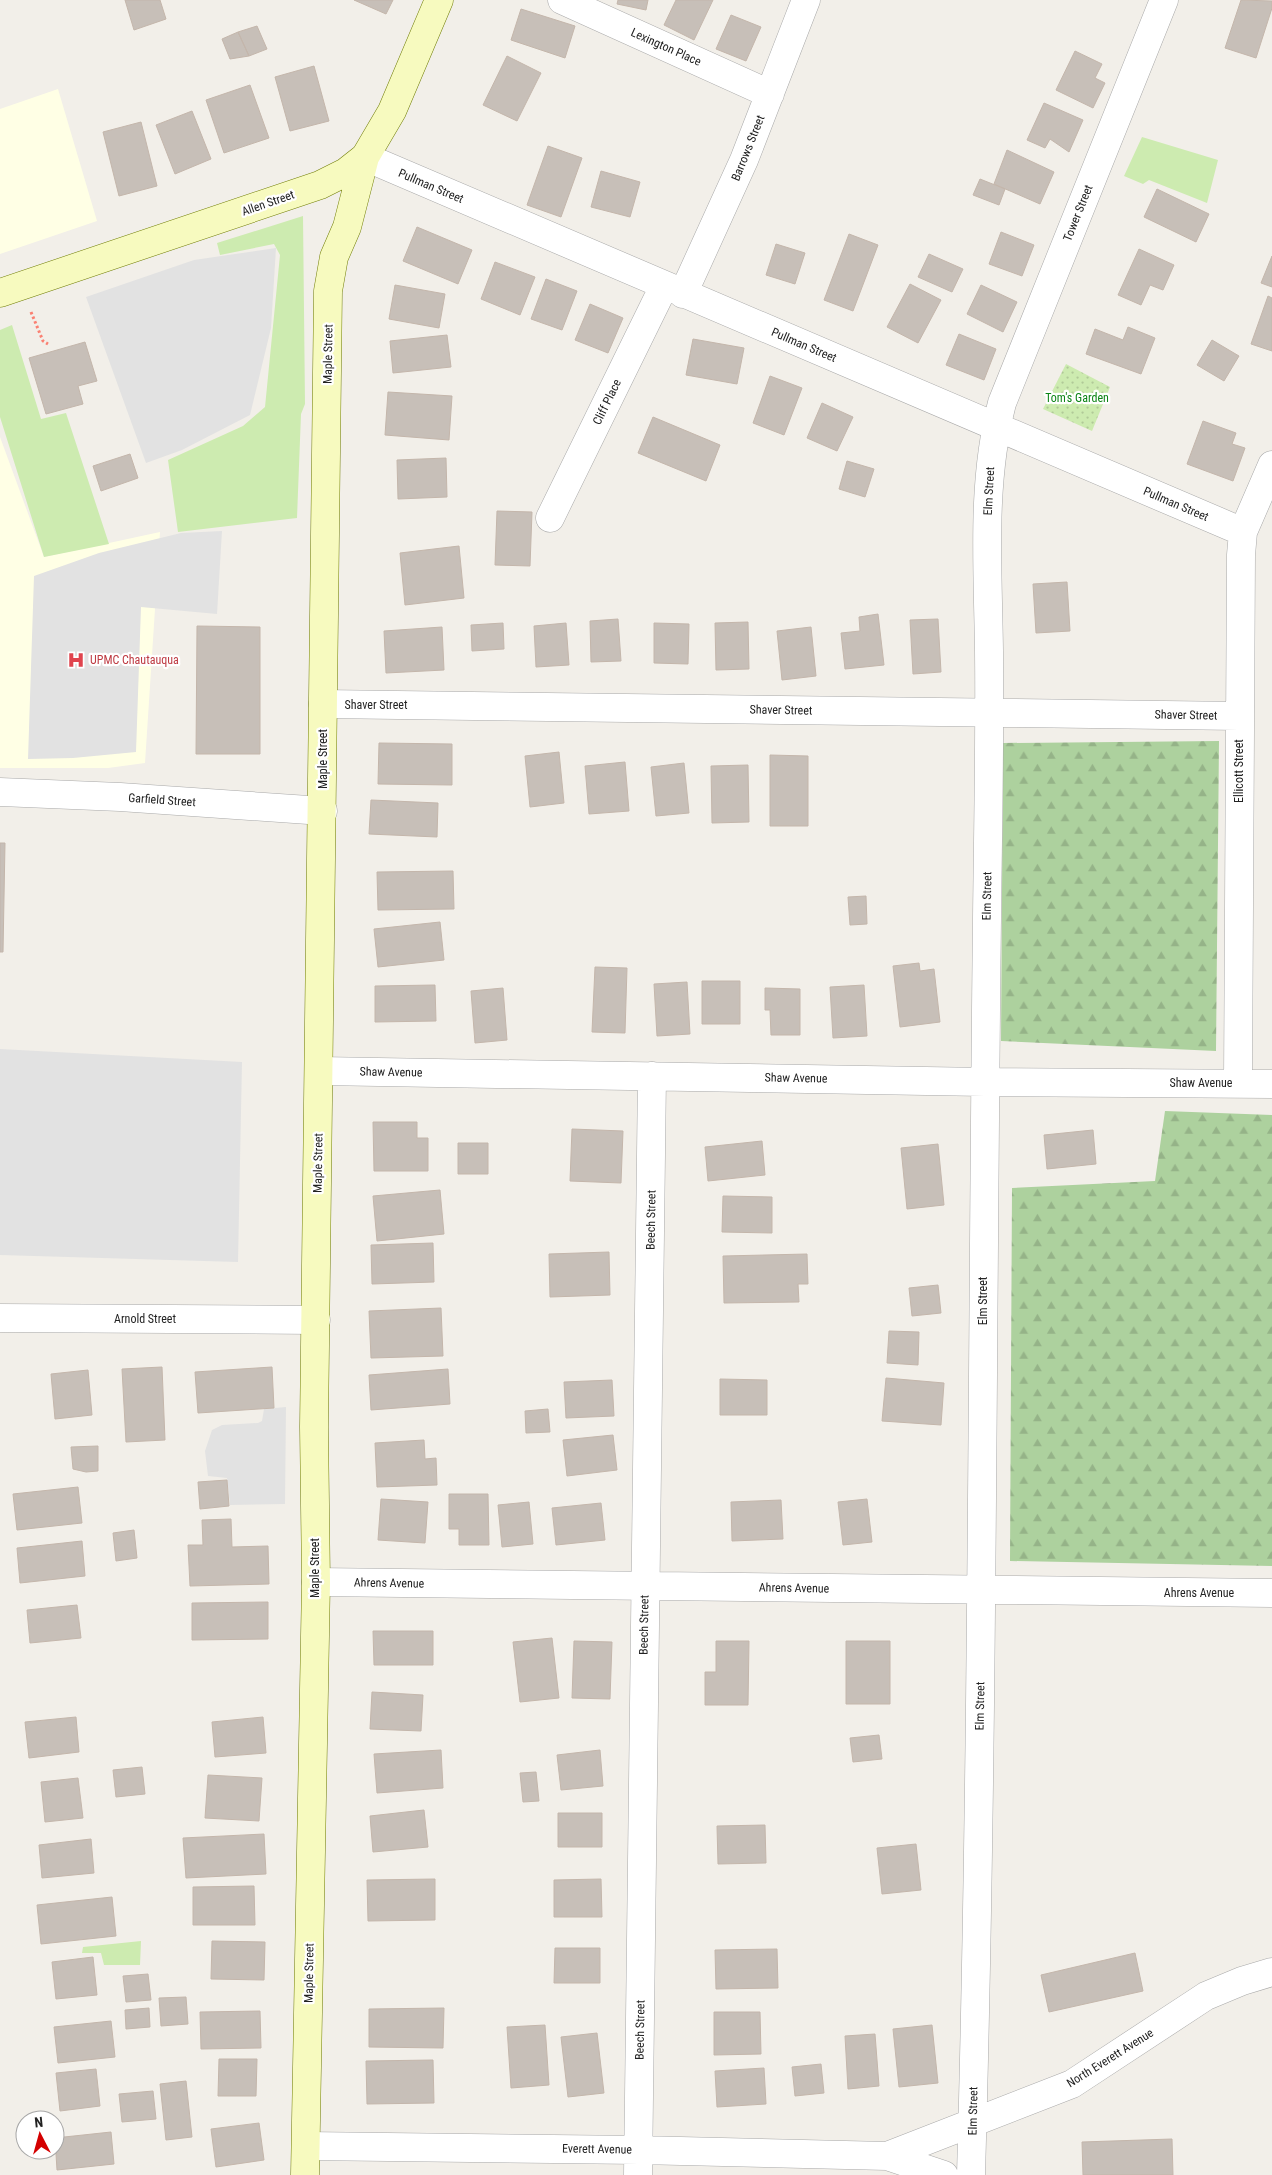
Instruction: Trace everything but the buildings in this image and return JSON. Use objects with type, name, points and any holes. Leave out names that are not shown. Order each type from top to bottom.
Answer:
[{"type":"street","name":"Allen Street","points":[[0,293],[320,185],[346,172],[365,157],[392,111],[439,0]]},
{"type":"street","name":"Lexington Place","points":[[562,0],[770,94]]},
{"type":"street","name":"Barrows Street","points":[[674,290],[744,160],[806,0]]},
{"type":"street","name":"Tower Street","points":[[996,427],[1004,396],[1164,0]]},
{"type":"street","name":"Pullman Street","points":[[365,157],[1243,532]]},
{"type":"street","name":"Maple Street","points":[[305,2175],[316,1582],[314,1464],[303,1320],[320,1071],[328,291],[334,257],[349,218],[365,157]]},
{"type":"street","name":"Cliff Place","points":[[550,518],[674,290]]},
{"type":"street","name":"Elm Street","points":[[971,2175],[981,1591],[990,714],[987,506],[996,427]]},
{"type":"street","name":"Ellicott Street","points":[[1238,1083],[1241,555],[1243,532],[1272,464]]},
{"type":"street","name":"Shaver Street","points":[[323,704],[1239,716]]},
{"type":"street","name":"Garfield Street","points":[[11,793],[120,797],[323,811]]},
{"type":"street","name":"Shaw Avenue","points":[[320,1071],[985,1082],[1272,1084]]},
{"type":"street","name":"Beech Street","points":[[638,2162],[652,1076]]},
{"type":"street","name":"Arnold Street","points":[[0,1318],[303,1320]]},
{"type":"street","name":"Ahrens Avenue","points":[[316,1582],[1272,1593]]},
{"type":"street","name":"North Everett Avenue","points":[[887,2156],[1072,2084],[1206,1996],[1242,1981],[1272,1972]]},
{"type":"street","name":"Everett Avenue","points":[[306,2146],[638,2162],[887,2156]]},
{"type":"street","points":[[887,2156],[944,2175]]},
{"type":"path","points":[[28,304],[43,341],[48,344]]},
{"type":"shaded area","points":[[58,89],[97,221],[0,254],[0,109]]},
{"type":"shaded area","points":[[276,248],[271,328],[250,415],[182,450],[146,463],[86,297],[194,260]]},
{"type":"shaded area","name":"UPMC Chautauqua","points":[[0,437],[44,557],[160,532],[145,763],[108,768],[0,768]]},
{"type":"shaded area","name":"UPMC Chautauqua","points":[[222,531],[217,614],[141,607],[136,752],[73,758],[28,759],[34,576],[99,553],[181,533]]},
{"type":"shaded area","points":[[0,1049],[242,1062],[238,1262],[0,1255]]},
{"type":"shaded area","points":[[286,1407],[285,1504],[230,1505],[227,1478],[208,1476],[205,1451],[212,1430],[222,1425],[258,1423],[262,1421],[264,1409]]},
{"type":"green space","points":[[1142,137],[1218,160],[1207,203],[1149,180],[1143,184],[1124,176]]},
{"type":"green space","points":[[303,216],[305,404],[301,414],[297,518],[178,532],[168,460],[243,426],[265,407],[280,255],[274,244],[220,255],[217,243]]},
{"type":"green space","points":[[12,325],[41,419],[66,413],[109,544],[44,557],[0,417],[0,330]]},
{"type":"green space","name":"Tom's Garden","points":[[1066,364],[1110,387],[1092,431],[1043,409]]},
{"type":"green space","points":[[1219,741],[1216,1051],[1001,1041],[1003,743]]},
{"type":"green space","points":[[1165,1111],[1272,1115],[1272,1566],[1010,1561],[1012,1188],[1155,1181]]},
{"type":"green space","points":[[141,1941],[140,1965],[104,1965],[101,1953],[82,1953],[83,1947]]},
{"type":"place","name":"UPMC Chautauqua","points":[[76,660]]}]
